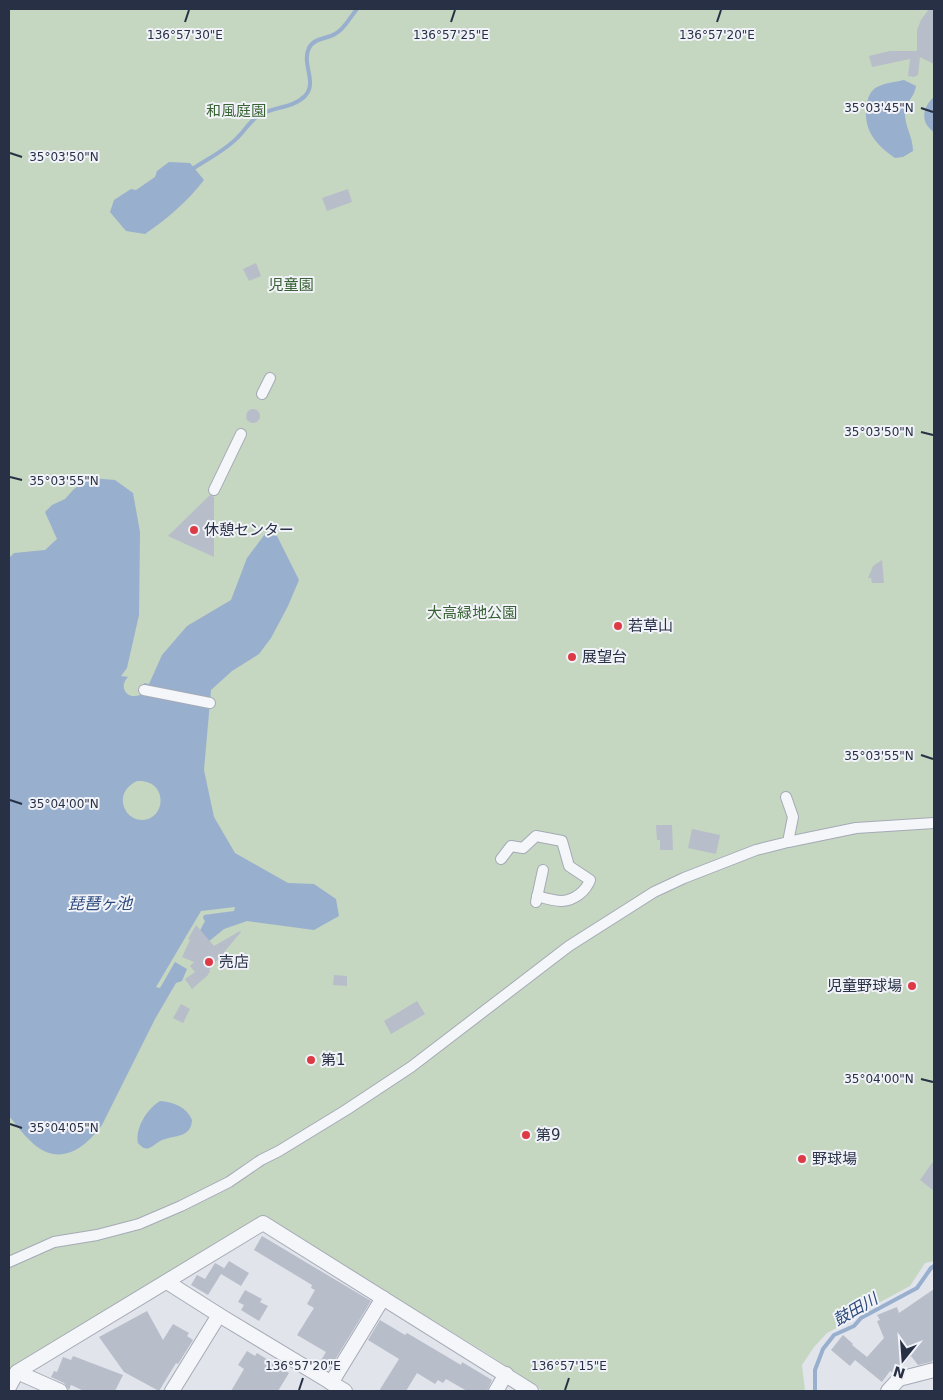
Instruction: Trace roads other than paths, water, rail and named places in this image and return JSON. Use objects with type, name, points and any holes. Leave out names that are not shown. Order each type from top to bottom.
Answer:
[{"type":"street","points":[[262,394],[270,378]]},
{"type":"street","points":[[214,490],[241,434]]},
{"type":"street","points":[[144,690],[210,703]]},
{"type":"street","points":[[786,797],[793,817],[788,842]]},
{"type":"street","points":[[9,1262],[54,1242],[97,1235],[139,1224],[229,1182],[242,1170],[346,1110],[411,1067],[570,946],[654,892],[684,878],[756,850],[788,842],[856,828],[934,823]]},
{"type":"street","points":[[501,859],[511,846],[523,848],[536,836],[562,841],[569,866],[590,880],[586,889],[576,896],[562,901],[536,900],[543,870]]},
{"type":"street","points":[[9,1387],[18,1372],[263,1224],[531,1391]]},
{"type":"street","points":[[167,1282],[345,1391]]},
{"type":"street","points":[[331,1382],[383,1298]]},
{"type":"street","points":[[172,1391],[219,1315]]},
{"type":"street","points":[[888,1391],[900,1379],[934,1370]]},
{"type":"street","points":[[18,1372],[60,1391]]},
{"type":"street","points":[[496,1391],[506,1374]]},
{"type":"water","points":[[904,80],[916,86],[905,111],[913,151],[903,157],[895,158],[881,147],[868,128],[866,121],[867,103],[870,94],[875,88],[883,84]]},
{"type":"water","points":[[934,97],[934,132],[926,124],[924,115],[927,105]]},
{"type":"water","points":[[169,162],[190,163],[204,180],[177,209],[145,234],[126,231],[110,212],[114,200],[131,189],[136,190],[155,177],[157,171]]},
{"type":"water","name":"琵琶ヶ池","points":[[91,478],[115,480],[133,493],[140,532],[139,615],[127,668],[121,676],[128,677],[124,688],[125,692],[131,696],[140,695],[144,683],[149,684],[162,655],[187,626],[231,600],[247,558],[265,534],[277,536],[299,580],[271,638],[259,654],[232,671],[211,690],[204,770],[214,817],[235,853],[288,883],[314,884],[336,899],[339,916],[314,930],[247,921],[224,929],[202,947],[194,942],[205,921],[204,915],[234,911],[235,907],[201,911],[156,987],[160,988],[175,962],[187,969],[182,981],[176,983],[155,1019],[102,1125],[81,1147],[64,1154],[55,1154],[46,1152],[36,1146],[9,1116],[9,558],[14,553],[45,550],[57,539],[45,512],[52,505],[65,499],[74,489]],"holes":[[[137,781],[148,782],[156,787],[160,794],[158,810],[146,820],[136,819],[126,811],[123,805],[123,796],[133,783]]]},
{"type":"water","points":[[160,1101],[175,1104],[187,1112],[192,1120],[191,1126],[182,1135],[162,1140],[150,1148],[145,1148],[138,1143],[138,1131],[143,1119],[155,1104]]},
{"type":"waterway","points":[[194,168],[228,146],[259,115],[295,103],[305,96],[309,91],[310,85],[307,60],[309,48],[317,40],[339,32],[357,9]]},
{"type":"waterway","name":"鼓田川","points":[[815,1391],[815,1370],[823,1349],[834,1335],[854,1326],[861,1318],[917,1288],[934,1266]]},
{"type":"place","name":"休憩センター","points":[[194,530]]},
{"type":"place","name":"若草山","points":[[618,626]]},
{"type":"place","name":"展望台","points":[[572,657]]},
{"type":"place","name":"売店","points":[[209,962]]},
{"type":"place","name":"児童野球場","points":[[912,986]]},
{"type":"place","name":"第1","points":[[311,1060]]},
{"type":"place","name":"第9","points":[[526,1135]]},
{"type":"place","name":"野球場","points":[[802,1159]]},
{"type":"park label","name":"和風庭園","points":[[236,111]]},
{"type":"park label","name":"児童園","points":[[291,285]]},
{"type":"park label","name":"大高緑地公園","points":[[472,613]]}]
